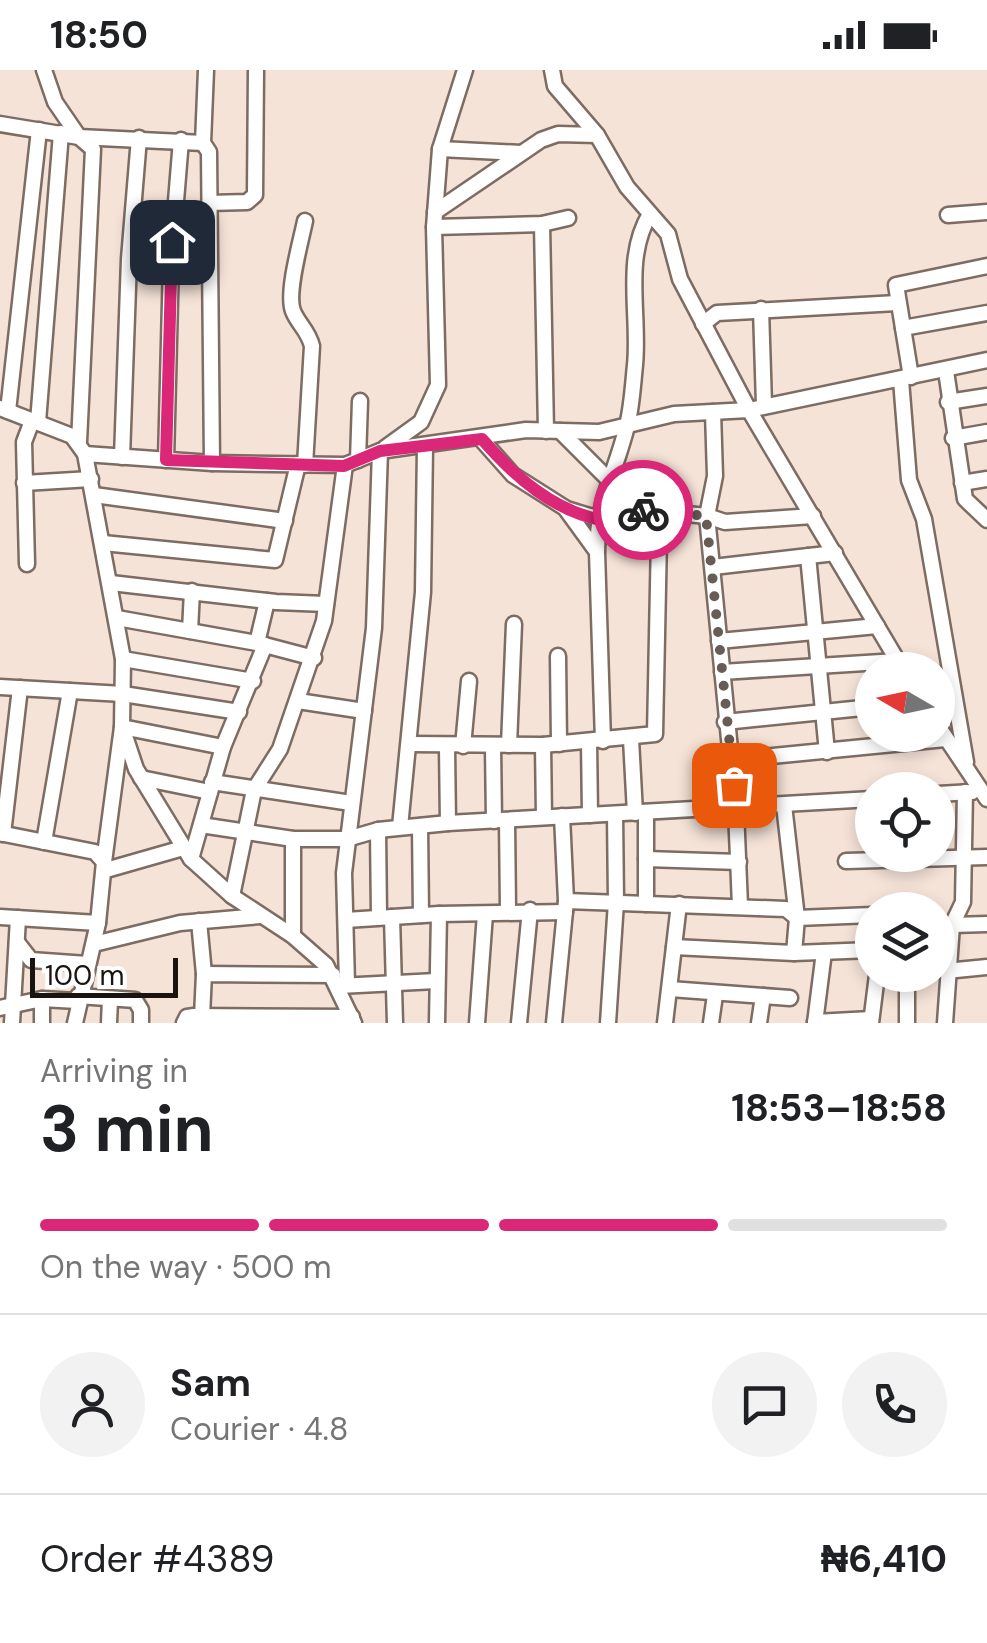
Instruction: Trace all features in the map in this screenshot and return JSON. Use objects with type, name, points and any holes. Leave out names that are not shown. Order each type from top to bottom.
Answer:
[{"type":"street","points":[[44,70],[54,102],[93,150],[82,448],[123,660],[122,727],[98,924],[75,1023]]},
{"type":"street","points":[[203,144],[206,70]]},
{"type":"street","points":[[209,203],[247,202],[255,195],[256,70]]},
{"type":"street","points":[[39,130],[4,410],[82,448],[122,457],[212,463],[351,463],[380,451],[420,422],[438,385],[434,220],[440,149],[464,70]]},
{"type":"street","points":[[552,70],[556,86],[597,136],[627,187],[668,234],[680,279],[748,410],[892,652]]},
{"type":"street","points":[[0,124],[79,137],[180,140],[203,144],[210,152],[212,463]]},
{"type":"street","points":[[27,564],[24,442],[35,422],[49,302],[61,133]]},
{"type":"street","points":[[434,220],[480,177],[558,134],[597,136]]},
{"type":"street","points":[[122,457],[139,138]]},
{"type":"street","points":[[166,460],[170,286],[180,140]]},
{"type":"street","points":[[440,149],[522,153]]},
{"type":"street","points":[[948,215],[987,212]]},
{"type":"street","points":[[590,815],[596,740],[598,518],[607,479],[627,426],[636,360],[636,260],[641,230],[650,214]]},
{"type":"street","points":[[434,220],[542,224],[568,218]]},
{"type":"street","points":[[103,543],[275,560],[302,464],[312,346],[308,330],[293,312],[291,297],[305,221]]},
{"type":"street","points":[[409,744],[551,745],[652,737],[656,726],[659,537],[607,479],[553,431],[542,224]]},
{"type":"street","points":[[966,762],[956,686],[924,519],[908,480],[903,328],[896,286],[987,266]]},
{"type":"street","points":[[20,299],[49,302]]},
{"type":"street","points":[[703,324],[717,313],[897,302]]},
{"type":"street","points":[[762,309],[764,406]]},
{"type":"street","points":[[903,328],[987,313]]},
{"type":"street","points":[[380,451],[553,431],[600,432],[674,414],[748,410],[987,360]]},
{"type":"street","points":[[946,371],[965,499],[986,519],[987,535]]},
{"type":"street","points":[[948,402],[987,396]]},
{"type":"street","points":[[232,896],[254,790],[280,749],[314,658],[360,401]]},
{"type":"street","points":[[713,412],[715,476],[706,516],[736,810],[740,906]]},
{"type":"street","points":[[954,438],[987,432]]},
{"type":"street","points":[[482,439],[513,475],[565,508],[598,518],[622,520],[635,509],[706,516],[725,522],[812,516]]},
{"type":"street","points":[[400,827],[424,592],[425,446]]},
{"type":"street","points":[[339,982],[346,920],[347,839],[374,628],[380,451]]},
{"type":"street","points":[[24,482],[90,479]]},
{"type":"street","points":[[962,483],[987,479]]},
{"type":"street","points":[[94,495],[285,521]]},
{"type":"street","points":[[565,508],[598,552]]},
{"type":"street","points":[[713,567],[834,553]]},
{"type":"street","points":[[808,556],[827,752]]},
{"type":"street","points":[[110,582],[326,604]]},
{"type":"street","points":[[190,631],[192,591]]},
{"type":"street","points":[[187,854],[200,826],[223,747],[253,681],[267,601]]},
{"type":"street","points":[[117,618],[261,644],[314,658]]},
{"type":"street","points":[[508,911],[500,820],[500,746],[514,624]]},
{"type":"street","points":[[719,641],[818,635],[877,626]]},
{"type":"street","points":[[544,817],[558,656]]},
{"type":"street","points":[[123,660],[253,681]]},
{"type":"street","points":[[722,672],[855,666]]},
{"type":"street","points":[[463,746],[469,681]]},
{"type":"street","points":[[0,686],[123,694],[239,712]]},
{"type":"street","points":[[20,688],[2,833],[95,852],[105,866]]},
{"type":"street","points":[[44,842],[70,691]]},
{"type":"street","points":[[298,701],[364,711]]},
{"type":"street","points":[[726,722],[855,709]]},
{"type":"street","points":[[122,727],[223,747]]},
{"type":"street","points":[[122,727],[141,778],[187,854],[232,896],[294,936],[339,982],[353,1020],[187,1016],[184,1023]]},
{"type":"street","points":[[631,739],[646,859],[646,904]]},
{"type":"street","points":[[447,747],[448,823]]},
{"type":"street","points":[[730,760],[855,747]]},
{"type":"street","points":[[955,749],[985,794]]},
{"type":"street","points":[[141,778],[351,804]]},
{"type":"street","points":[[955,917],[963,902],[965,792]]},
{"type":"street","points":[[955,793],[985,794]]},
{"type":"street","points":[[200,826],[293,840],[347,839],[378,830],[448,823],[736,810],[855,800]]},
{"type":"street","points":[[784,805],[796,918],[794,953]]},
{"type":"street","points":[[608,1023],[616,902],[615,814]]},
{"type":"street","points":[[554,1023],[566,907],[562,816]]},
{"type":"street","points":[[420,826],[421,914]]},
{"type":"street","points":[[378,830],[395,1023]]},
{"type":"street","points":[[293,840],[294,936]]},
{"type":"street","points":[[105,866],[187,854]]},
{"type":"street","points":[[846,861],[987,856]]},
{"type":"street","points":[[646,859],[739,862]]},
{"type":"street","points":[[346,920],[485,914],[616,902],[786,909],[796,918],[855,916]]},
{"type":"street","points":[[665,1023],[679,904]]},
{"type":"street","points":[[520,1023],[530,910]]},
{"type":"street","points":[[437,1023],[439,914]]},
{"type":"street","points":[[477,1023],[485,914]]},
{"type":"street","points":[[94,944],[199,920],[261,916]]},
{"type":"street","points":[[0,917],[98,924]]},
{"type":"street","points":[[12,1023],[6,1007],[14,980],[18,918]]},
{"type":"street","points":[[955,919],[987,924]]},
{"type":"street","points":[[199,920],[208,1018]]},
{"type":"street","points":[[16,942],[31,960],[87,964]]},
{"type":"street","points":[[674,947],[794,953],[855,951]]},
{"type":"street","points":[[824,952],[815,1022],[871,1021],[875,992]]},
{"type":"street","points":[[14,980],[31,960]]},
{"type":"street","points":[[955,971],[987,967]]},
{"type":"street","points":[[204,974],[339,982],[436,981]]},
{"type":"street","points":[[670,989],[790,998]]},
{"type":"street","points":[[907,992],[907,1023]]},
{"type":"street","points":[[945,1023],[946,992]]},
{"type":"street","points":[[711,1023],[715,994]]},
{"type":"street","points":[[759,1023],[764,996]]},
{"type":"street","points":[[6,1007],[42,999],[110,998],[139,1003],[141,1023]]},
{"type":"street","points":[[109,1023],[110,998]]},
{"type":"street","points":[[42,999],[42,1023]]},
{"type":"way so far","points":[[643,510],[706,516],[734,785]]},
{"type":"route","points":[[172,242],[166,460],[344,466],[380,451],[482,439],[513,475],[565,508],[607,522],[622,520],[635,509],[643,510]]}]
